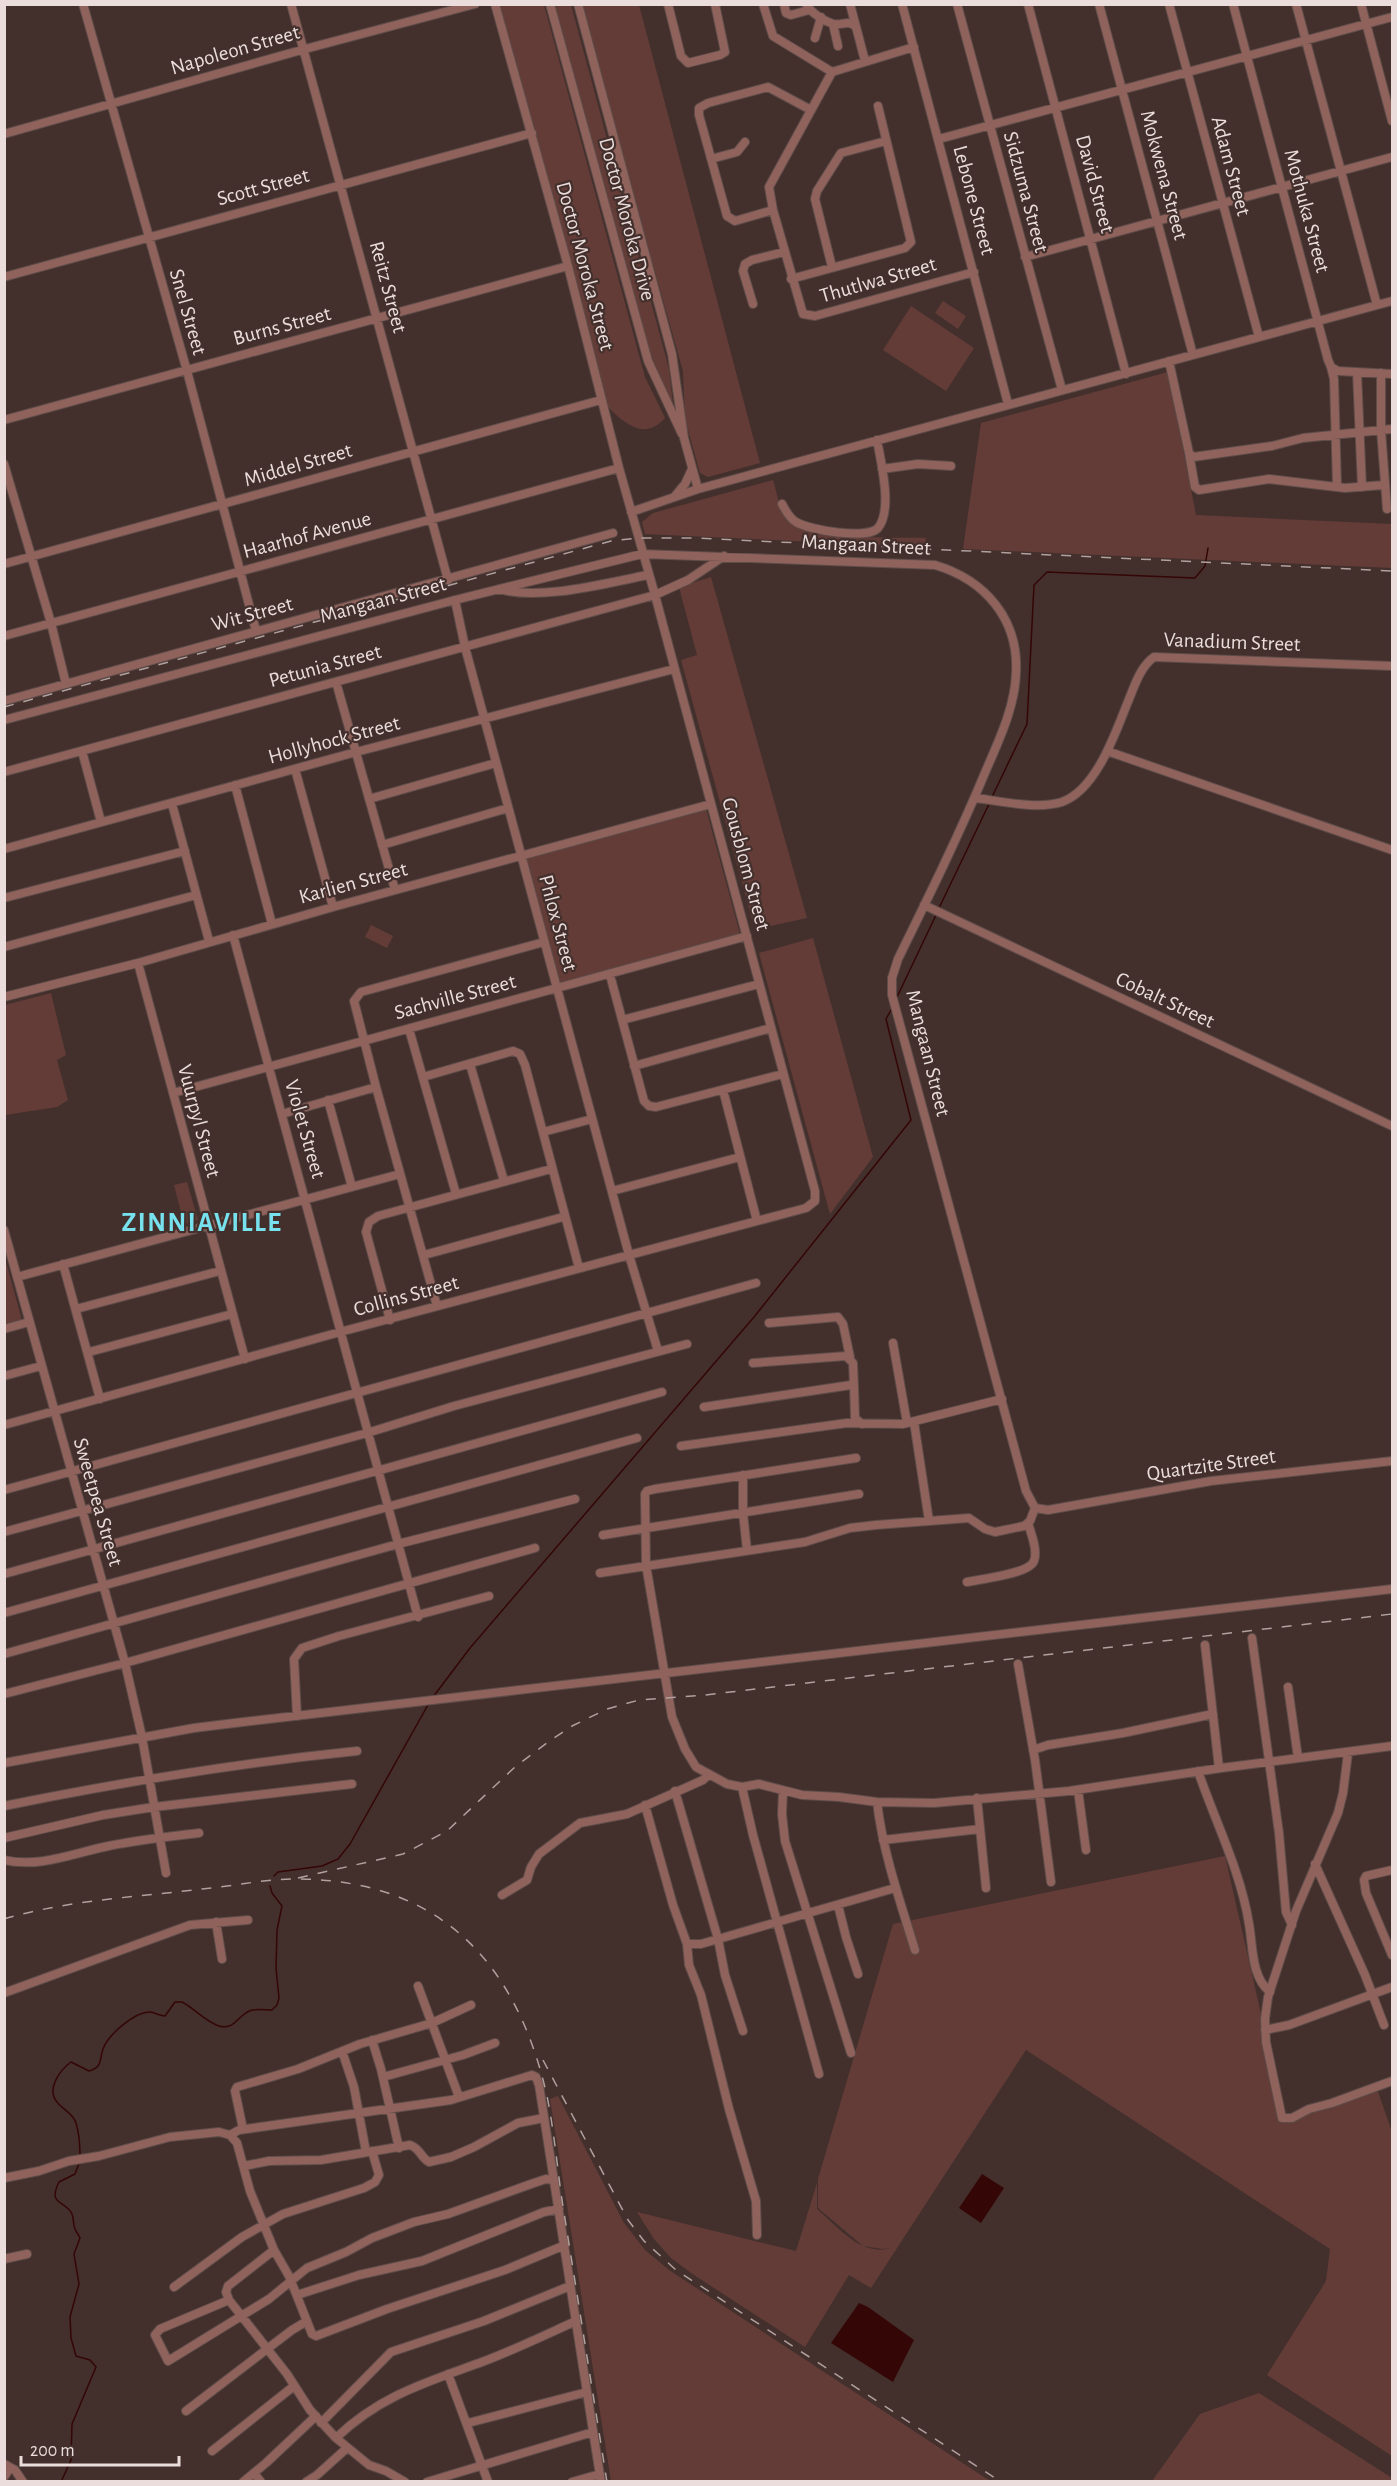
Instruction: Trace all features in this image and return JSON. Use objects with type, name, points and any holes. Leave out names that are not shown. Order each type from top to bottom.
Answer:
[{"type":"street","name":"Snel Street","points":[[83,4],[187,371],[256,631]]},
{"type":"street","name":"Reitz Street","points":[[291,4],[342,184],[448,580]]},
{"type":"street","name":"Napoleon Street","points":[[4,134],[305,49],[475,4]]},
{"type":"street","name":"Doctor Moroka Street","points":[[495,4],[568,266],[638,538]]},
{"type":"street","name":"Doctor Moroka Drive","points":[[550,4],[648,361],[684,438],[698,489]]},
{"type":"street","name":"Doctor Moroka Drive","points":[[578,4],[672,354],[684,438]]},
{"type":"street","points":[[668,4],[681,56],[688,63],[725,52],[715,4]]},
{"type":"street","points":[[763,4],[772,36],[832,72],[914,47]]},
{"type":"street","points":[[784,4],[788,15],[808,7],[833,24],[847,22],[856,27]]},
{"type":"street","points":[[850,4],[866,61]]},
{"type":"street","name":"Lebone Street","points":[[902,4],[1008,404]]},
{"type":"street","name":"Sidzuma Street","points":[[957,4],[1062,390]]},
{"type":"street","name":"David Street","points":[[1028,4],[1126,374]]},
{"type":"street","name":"Mokwena Street","points":[[1099,4],[1193,355]]},
{"type":"street","name":"Adam Street","points":[[1168,4],[1259,337]]},
{"type":"street","name":"Mothuka Street","points":[[1233,4],[1334,379],[1337,486]]},
{"type":"street","points":[[1296,4],[1377,305]]},
{"type":"street","points":[[1361,4],[1392,121]]},
{"type":"street","points":[[815,38],[821,17]]},
{"type":"street","points":[[939,139],[1392,17]]},
{"type":"street","points":[[833,24],[838,46]]},
{"type":"street","name":"Thutlwa Street","points":[[832,72],[770,187],[773,210],[801,311],[810,317],[974,272]]},
{"type":"street","points":[[773,210],[735,220],[729,218],[725,213],[698,112],[705,104],[768,87],[811,110]]},
{"type":"street","points":[[791,279],[905,248],[911,242],[878,106]]},
{"type":"street","name":"Scott Street","points":[[4,277],[531,133]]},
{"type":"street","points":[[832,267],[815,195],[841,153],[886,141]]},
{"type":"street","points":[[711,159],[737,152],[744,142]]},
{"type":"street","points":[[1025,257],[1392,157]]},
{"type":"street","points":[[753,304],[743,271],[745,264],[784,252]]},
{"type":"street","name":"Burns Street","points":[[4,420],[568,266]]},
{"type":"street","points":[[631,512],[698,489],[1392,301]]},
{"type":"street","points":[[1169,361],[1195,487],[1199,490],[1269,479],[1346,488],[1384,485]]},
{"type":"street","points":[[1331,367],[1338,371],[1392,374]]},
{"type":"street","points":[[1357,373],[1362,487]]},
{"type":"street","points":[[1381,373],[1381,430],[1387,509]]},
{"type":"street","name":"Middel Street","points":[[4,564],[601,400]]},
{"type":"street","points":[[1189,453],[1196,457],[1336,433],[1392,429]]},
{"type":"street","points":[[782,504],[791,518],[805,526],[843,532],[870,532],[878,528],[885,513],[882,469],[877,440]]},
{"type":"street","points":[[4,464],[51,623],[66,684]]},
{"type":"street","points":[[882,469],[918,464],[951,466]]},
{"type":"street","name":"Haarhof Avenue","points":[[4,636],[619,468]]},
{"type":"street","points":[[674,497],[685,484],[693,468]]},
{"type":"street","name":"Wit Street","points":[[4,701],[613,533]]},
{"type":"street","name":"Gousblom Street","points":[[638,538],[747,936],[815,1191],[815,1201]]},
{"type":"street","name":"Mangaan Street","points":[[4,720],[455,600],[642,554],[935,565],[964,576],[988,594],[998,605],[1007,622],[1014,646],[1016,672],[1012,700],[1002,733],[975,798],[898,959],[892,978],[891,995],[1026,1491],[1035,1508]]},
{"type":"street","name":"Petunia Street","points":[[4,772],[655,595],[688,580],[724,556]]},
{"type":"street","points":[[498,589],[522,594],[580,588],[648,575]]},
{"type":"street","name":"Phlox Street","points":[[455,600],[484,720],[556,988],[629,1255],[658,1351]]},
{"type":"street","name":"Vanadium Street","points":[[975,798],[1035,804],[1062,802],[1075,795],[1090,780],[1107,751],[1142,669],[1154,657],[1392,666]]},
{"type":"street","name":"Hollyhock Street","points":[[4,849],[356,752],[674,669]]},
{"type":"street","points":[[336,682],[395,890]]},
{"type":"street","points":[[82,751],[101,822]]},
{"type":"street","points":[[1107,751],[1392,850]]},
{"type":"street","points":[[369,799],[496,763]]},
{"type":"street","points":[[295,769],[333,906]]},
{"type":"street","points":[[235,785],[272,924]]},
{"type":"street","points":[[172,804],[209,941]]},
{"type":"street","name":"Karlien Street","points":[[4,996],[138,963],[333,906],[711,804]]},
{"type":"street","points":[[382,844],[508,808]]},
{"type":"street","points":[[4,898],[185,851]]},
{"type":"street","points":[[4,947],[196,895]]},
{"type":"street","name":"Cobalt Street","points":[[924,905],[1392,1126]]},
{"type":"street","name":"Violet Street","points":[[233,935],[306,1200],[376,1470],[418,1617]]},
{"type":"street","name":"Sachville Street","points":[[173,1093],[747,936]]},
{"type":"street","points":[[437,1306],[354,1001],[361,992],[544,942]]},
{"type":"street","name":"Vuurpyl Street","points":[[138,963],[245,1359]]},
{"type":"street","points":[[610,975],[644,1101],[652,1107],[783,1074]]},
{"type":"street","points":[[622,1020],[759,984]]},
{"type":"street","points":[[634,1066],[771,1028]]},
{"type":"street","points":[[408,1029],[456,1194]]},
{"type":"street","points":[[423,1077],[517,1052],[525,1065],[563,1217],[579,1268]]},
{"type":"street","points":[[470,1064],[504,1181]]},
{"type":"street","points":[[282,1114],[376,1087]]},
{"type":"street","points":[[723,1090],[757,1221]]},
{"type":"street","points":[[328,1100],[352,1187]]},
{"type":"street","points":[[543,1132],[592,1119]]},
{"type":"street","points":[[612,1191],[740,1157]]},
{"type":"street","points":[[390,1320],[366,1232],[369,1222],[378,1216],[551,1169]]},
{"type":"street","points":[[17,1277],[400,1174]]},
{"type":"street","name":"Collins Street","points":[[4,1425],[340,1332],[809,1207],[815,1201]]},
{"type":"street","points":[[424,1255],[563,1217]]},
{"type":"street","name":"Sweetpea Street","points":[[4,1230],[125,1663],[142,1737],[166,1874]]},
{"type":"street","points":[[63,1264],[89,1352],[100,1399]]},
{"type":"street","points":[[76,1309],[220,1271]]},
{"type":"street","points":[[4,1490],[756,1283]]},
{"type":"street","points":[[89,1352],[232,1314]]},
{"type":"street","points":[[768,1323],[838,1317],[843,1324],[853,1362],[855,1418],[862,1424]]},
{"type":"street","points":[[4,1329],[29,1322]]},
{"type":"street","points":[[893,1343],[911,1422],[929,1521]]},
{"type":"street","points":[[4,1532],[367,1433],[454,1406],[687,1344]]},
{"type":"street","points":[[753,1363],[840,1355],[850,1357]]},
{"type":"street","points":[[4,1376],[41,1366]]},
{"type":"street","points":[[704,1407],[838,1386],[854,1387]]},
{"type":"street","points":[[4,1574],[662,1392]]},
{"type":"street","points":[[681,1446],[847,1423],[911,1422],[1002,1399]]},
{"type":"street","points":[[4,1613],[637,1438]]},
{"type":"street","points":[[856,1458],[647,1491],[644,1527],[646,1565],[672,1717],[685,1749],[696,1767],[727,1784],[742,1787],[759,1784],[802,1795],[877,1802],[934,1803],[1078,1790],[1219,1768],[1392,1746]]},
{"type":"street","name":"Quartzite Street","points":[[1035,1508],[1048,1510],[1211,1482],[1392,1461]]},
{"type":"street","points":[[743,1475],[743,1513],[747,1550]]},
{"type":"street","points":[[603,1535],[859,1494]]},
{"type":"street","points":[[4,1654],[398,1544],[575,1499]]},
{"type":"street","points":[[967,1582],[1018,1571],[1030,1566],[1035,1559],[1035,1552],[1028,1523],[1035,1508]]},
{"type":"street","points":[[600,1574],[805,1542],[850,1528],[969,1518],[985,1529],[995,1532],[1028,1523]]},
{"type":"street","points":[[4,1694],[125,1663],[535,1548]]},
{"type":"street","points":[[4,1763],[204,1727],[1392,1589]]},
{"type":"street","points":[[297,1716],[294,1659],[298,1651],[330,1639],[489,1596]]},
{"type":"street","points":[[1252,1638],[1267,1762],[1279,1833],[1286,1912],[1292,1925]]},
{"type":"street","points":[[1205,1645],[1219,1768]]},
{"type":"street","points":[[1018,1664],[1033,1750],[1051,1882]]},
{"type":"street","points":[[1288,1687],[1298,1758]]},
{"type":"street","points":[[1033,1750],[1048,1745],[1123,1733],[1213,1714]]},
{"type":"street","points":[[4,1806],[221,1766],[357,1751]]},
{"type":"street","points":[[1348,1753],[1338,1813],[1315,1863],[1292,1925],[1270,1992],[1264,2019],[1265,2030],[1282,2118],[1292,2118],[1310,2109],[1392,2081]]},
{"type":"street","points":[[1198,1772],[1244,1897],[1262,1986],[1270,1992]]},
{"type":"street","points":[[502,1895],[523,1883],[539,1854],[580,1823],[627,1814],[703,1780],[709,1774]]},
{"type":"street","points":[[4,1838],[103,1815],[154,1807],[352,1784]]},
{"type":"street","points":[[742,1787],[819,2074]]},
{"type":"street","points":[[1078,1790],[1086,1850]]},
{"type":"street","points":[[675,1791],[718,1939],[725,1975],[743,2031]]},
{"type":"street","points":[[783,1791],[782,1814],[785,1841],[851,2053]]},
{"type":"street","points":[[977,1798],[986,1888]]},
{"type":"street","points":[[877,1802],[895,1888],[915,1950]]},
{"type":"street","points":[[645,1805],[673,1905],[687,1944],[689,1965],[701,1995],[729,2109],[756,2201],[757,2235]]},
{"type":"street","points":[[884,1840],[980,1828]]},
{"type":"street","points":[[4,1860],[21,1864],[40,1862],[105,1847],[199,1833]]},
{"type":"street","points":[[1315,1863],[1322,1874],[1384,2025]]},
{"type":"street","points":[[1392,1873],[1366,1876],[1364,1881],[1366,1893],[1392,1955]]},
{"type":"street","points":[[687,1944],[701,1944],[895,1888]]},
{"type":"street","points":[[838,1905],[858,1974]]},
{"type":"street","points":[[4,1993],[161,1937],[179,1928],[248,1920]]},
{"type":"street","points":[[216,1922],[222,1959]]},
{"type":"street","points":[[418,1986],[459,2097]]},
{"type":"street","points":[[1265,2030],[1289,2025],[1392,1987]]},
{"type":"street","points":[[243,2129],[235,2097],[237,2087],[298,2069],[372,2040],[432,2022],[471,2005]]},
{"type":"street","points":[[372,2040],[399,2148]]},
{"type":"street","points":[[383,2077],[495,2043]]},
{"type":"street","points":[[174,2287],[263,2224],[283,2214],[364,2188],[375,2182],[379,2175],[369,2152],[342,2051]]},
{"type":"street","points":[[230,2135],[243,2129],[391,2109],[459,2097],[532,2076],[536,2077],[565,2245],[600,2478],[572,2481]]},
{"type":"street","points":[[244,2166],[269,2161],[321,2160],[410,2145],[417,2147],[429,2162],[451,2157],[474,2147],[518,2123],[544,2118]]},
{"type":"street","points":[[4,2178],[170,2137],[219,2132],[230,2135],[237,2143],[250,2191],[274,2250],[291,2280],[312,2334],[316,2336],[387,2309],[505,2270],[565,2245]]},
{"type":"street","points":[[229,2300],[160,2329],[155,2335],[155,2340],[168,2361],[269,2299],[307,2268],[346,2252],[372,2238],[414,2222],[448,2214],[546,2179],[554,2180]]},
{"type":"street","points":[[297,2295],[359,2276],[422,2261],[544,2212],[559,2209]]},
{"type":"street","points":[[274,2250],[228,2286],[226,2292],[229,2300],[318,2420],[347,2448],[369,2465],[386,2470],[405,2481]]},
{"type":"street","points":[[4,2259],[27,2254]]},
{"type":"street","points":[[243,2481],[318,2420],[391,2352],[484,2321],[570,2286]]},
{"type":"street","points":[[186,2411],[307,2321]]},
{"type":"street","points":[[336,2438],[354,2420],[375,2406],[428,2380],[483,2362],[576,2321]]},
{"type":"street","points":[[448,2374],[488,2481]]},
{"type":"street","points":[[212,2451],[294,2386]]},
{"type":"street","points":[[468,2423],[587,2392]]},
{"type":"street","points":[[427,2481],[593,2432]]},
{"type":"street","points":[[307,2481],[347,2448]]},
{"type":"street","points":[[4,2477],[7,2466],[23,2481]]},
{"type":"street","points":[[254,2473],[261,2481]]},
{"type":"shaded area","points":[[505,4],[544,5],[645,377],[665,418],[658,425],[650,428],[635,428],[608,407],[499,6]]},
{"type":"shaded area","points":[[554,5],[571,5],[669,369],[674,413],[655,373]]},
{"type":"shaded area","points":[[580,5],[639,5],[760,463],[708,477],[700,473],[685,419],[683,371]]},
{"type":"shaded area","points":[[943,301],[966,316],[958,329],[935,313]]},
{"type":"shaded area","points":[[911,306],[974,348],[946,391],[883,350]]},
{"type":"shaded area","points":[[1168,372],[1196,515],[1392,524],[1392,568],[963,549],[981,423]]},
{"type":"shaded area","points":[[773,480],[783,512],[789,519],[802,526],[818,531],[855,536],[926,538],[925,547],[645,534],[642,522],[653,513]]},
{"type":"shaded area","points":[[711,577],[807,918],[766,927],[753,923],[681,660],[697,655],[679,587]]},
{"type":"shaded area","points":[[706,809],[740,934],[560,983],[526,858]]},
{"type":"shaded area","points":[[371,925],[393,936],[387,948],[365,937]]},
{"type":"shaded area","points":[[813,938],[873,1157],[830,1214],[759,953]]},
{"type":"shaded area","points":[[51,993],[66,1055],[57,1060],[68,1100],[57,1107],[5,1115],[5,1005]]},
{"type":"shaded area","points":[[187,1182],[198,1220],[184,1224],[174,1185]]},
{"type":"shaded area","points":[[4,1254],[22,1321],[4,1325]]},
{"type":"shaded area","points":[[1225,1856],[1285,2119],[1376,2086],[1392,2132],[1392,2456],[1267,2375],[1326,2281],[1330,2249],[1026,2050],[871,2288],[849,2275],[805,2347],[671,2258],[654,2239],[637,2212],[796,2251],[817,2183],[817,2209],[842,2232],[862,2245],[818,2208],[818,2179],[893,1924]]},
{"type":"shaded area","points":[[558,2096],[624,2223],[645,2250],[669,2270],[990,2481],[611,2481],[550,2099]]},
{"type":"shaded area","points":[[982,2174],[1004,2188],[981,2223],[959,2208]]},
{"type":"shaded area","points":[[859,2303],[914,2340],[893,2382],[831,2343]]},
{"type":"shaded area","points":[[1259,2393],[1392,2478],[1392,2481],[1152,2481],[1200,2414]]},
{"type":"waterway","points":[[992,797],[1027,724],[1034,585],[1047,572],[1195,578],[1205,566],[1208,548]]},
{"type":"waterway","points":[[939,908],[989,804]]},
{"type":"waterway","points":[[897,997],[936,915]]},
{"type":"waterway","points":[[433,1697],[470,1648],[754,1317],[911,1120],[886,1019],[891,1010]]},
{"type":"waterway","points":[[274,1876],[278,1872],[322,1866],[338,1859],[350,1844],[429,1703]]},
{"type":"waterway","points":[[80,2156],[79,2135],[75,2120],[57,2102],[53,2091],[59,2075],[71,2062],[89,2071],[97,2067],[106,2043],[123,2025],[137,2015],[145,2013],[151,2012],[165,2016],[175,2002],[182,2002],[209,2021],[224,2027],[233,2024],[248,2012],[272,2010],[277,2005],[279,1998],[276,1968],[277,1930],[282,1906],[272,1893],[270,1886]]},
{"type":"waterway","points":[[61,2482],[71,2460],[72,2424],[96,2367],[90,2360],[76,2356],[71,2338],[70,2317],[79,2284],[74,2254],[80,2238],[74,2227],[72,2214],[56,2199],[55,2195],[59,2182],[75,2174],[80,2161]]},
{"type":"railway","points":[[4,707],[611,541],[638,538],[694,538],[1392,571]]},
{"type":"railway","points":[[298,1878],[403,1854],[447,1831],[515,1767],[572,1726],[607,1709],[639,1700],[705,1695],[1392,1614]]},
{"type":"railway","points":[[4,1919],[53,1907],[103,1900],[265,1881],[302,1879],[351,1884],[395,1896],[433,1914],[466,1939],[493,1970],[516,2007],[534,2049],[547,2096],[607,2482]]},
{"type":"railway","points":[[543,2060],[628,2220],[644,2241],[676,2270],[1001,2482]]},
{"type":"district","name":"ZINNIAVILLE","points":[[202,1222]]}]
